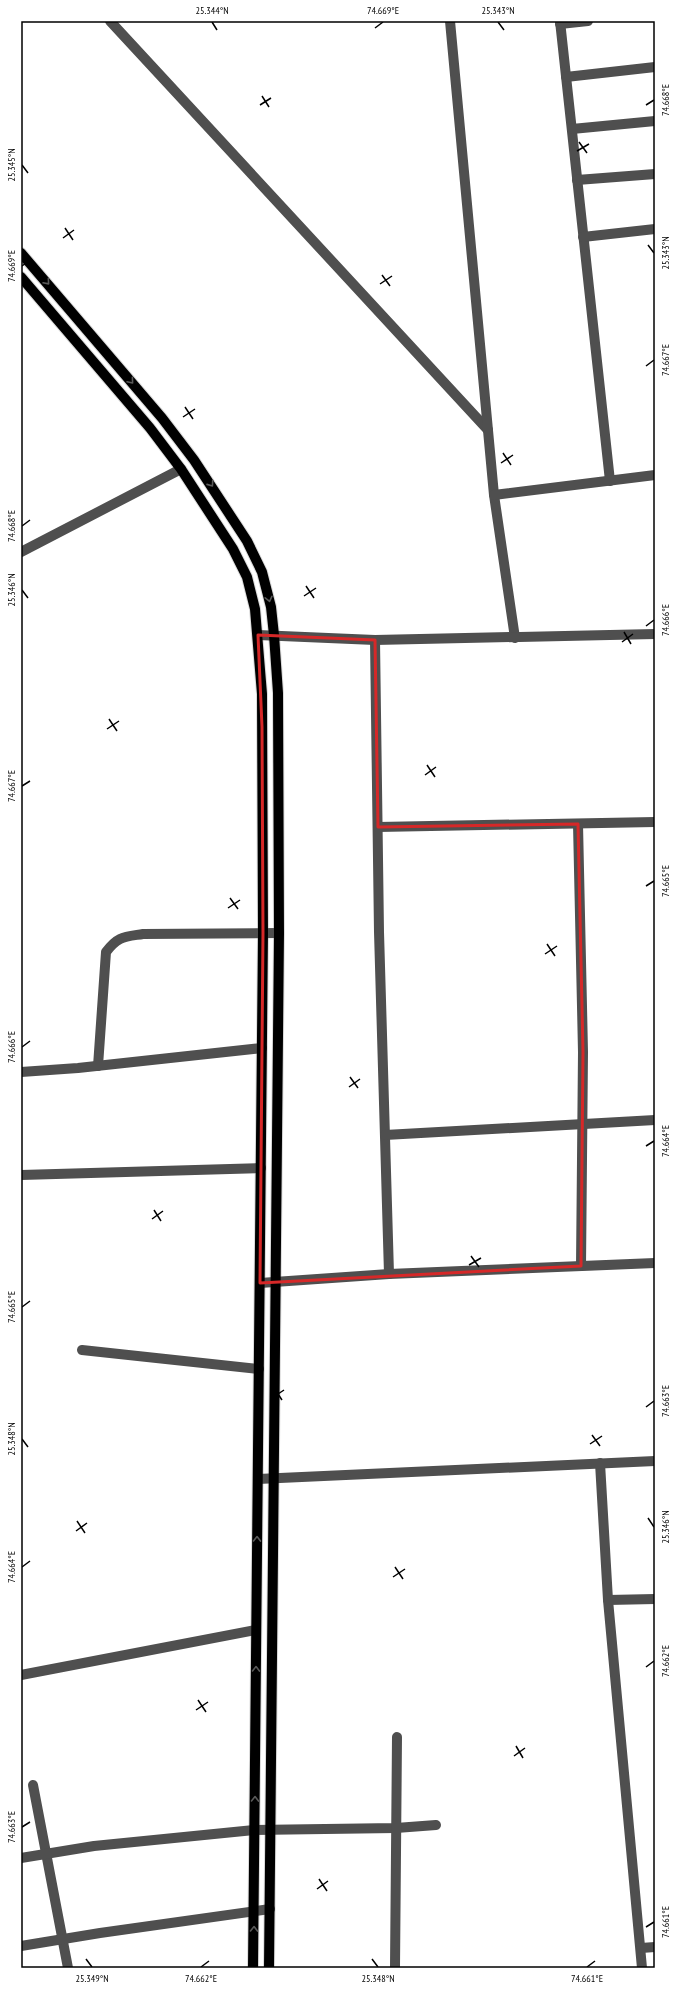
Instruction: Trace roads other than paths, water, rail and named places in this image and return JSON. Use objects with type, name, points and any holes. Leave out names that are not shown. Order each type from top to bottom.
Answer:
[{"type":"main road","points":[[21,253],[162,418],[218,494],[247,541],[262,572],[270,607],[274,635],[278,707],[279,932],[269,1968]]},
{"type":"main road","points":[[21,277],[150,428],[181,469],[229,542],[247,577],[255,610],[258,635],[262,720],[263,933],[253,1968]]},
{"type":"street","points":[[110,21],[488,430]]},
{"type":"street","points":[[450,21],[494,495],[515,638]]},
{"type":"street","points":[[588,21],[560,22],[610,481]]},
{"type":"street","points":[[566,77],[655,67]]},
{"type":"street","points":[[572,130],[655,121]]},
{"type":"street","points":[[578,180],[655,174]]},
{"type":"street","points":[[583,236],[655,229]]},
{"type":"street","points":[[21,552],[181,469]]},
{"type":"street","points":[[494,495],[655,475]]},
{"type":"street","points":[[258,635],[375,640],[655,634]]},
{"type":"street","points":[[375,640],[389,1274]]},
{"type":"street","points":[[378,827],[655,822]]},
{"type":"street","points":[[578,824],[583,1052],[581,1266]]},
{"type":"street","points":[[98,1066],[106,952],[114,941],[122,937],[143,934],[279,932]]},
{"type":"street","points":[[21,1072],[98,1066],[262,1048]]},
{"type":"street","points":[[385,1135],[655,1120]]},
{"type":"street","points":[[21,1174],[261,1168]]},
{"type":"street","points":[[260,1283],[389,1274],[655,1263]]},
{"type":"street","points":[[82,1350],[259,1369]]},
{"type":"street","points":[[258,1479],[655,1460]]},
{"type":"street","points":[[600,1463],[608,1600],[642,1968]]},
{"type":"street","points":[[608,1600],[655,1599]]},
{"type":"street","points":[[21,1675],[256,1630]]},
{"type":"street","points":[[395,1968],[396,1737]]},
{"type":"street","points":[[33,1785],[68,1968]]},
{"type":"street","points":[[21,1858],[94,1846],[254,1830],[396,1828],[436,1825]]},
{"type":"street","points":[[21,1946],[270,1909]]},
{"type":"street","points":[[641,1948],[655,1947]]}]
